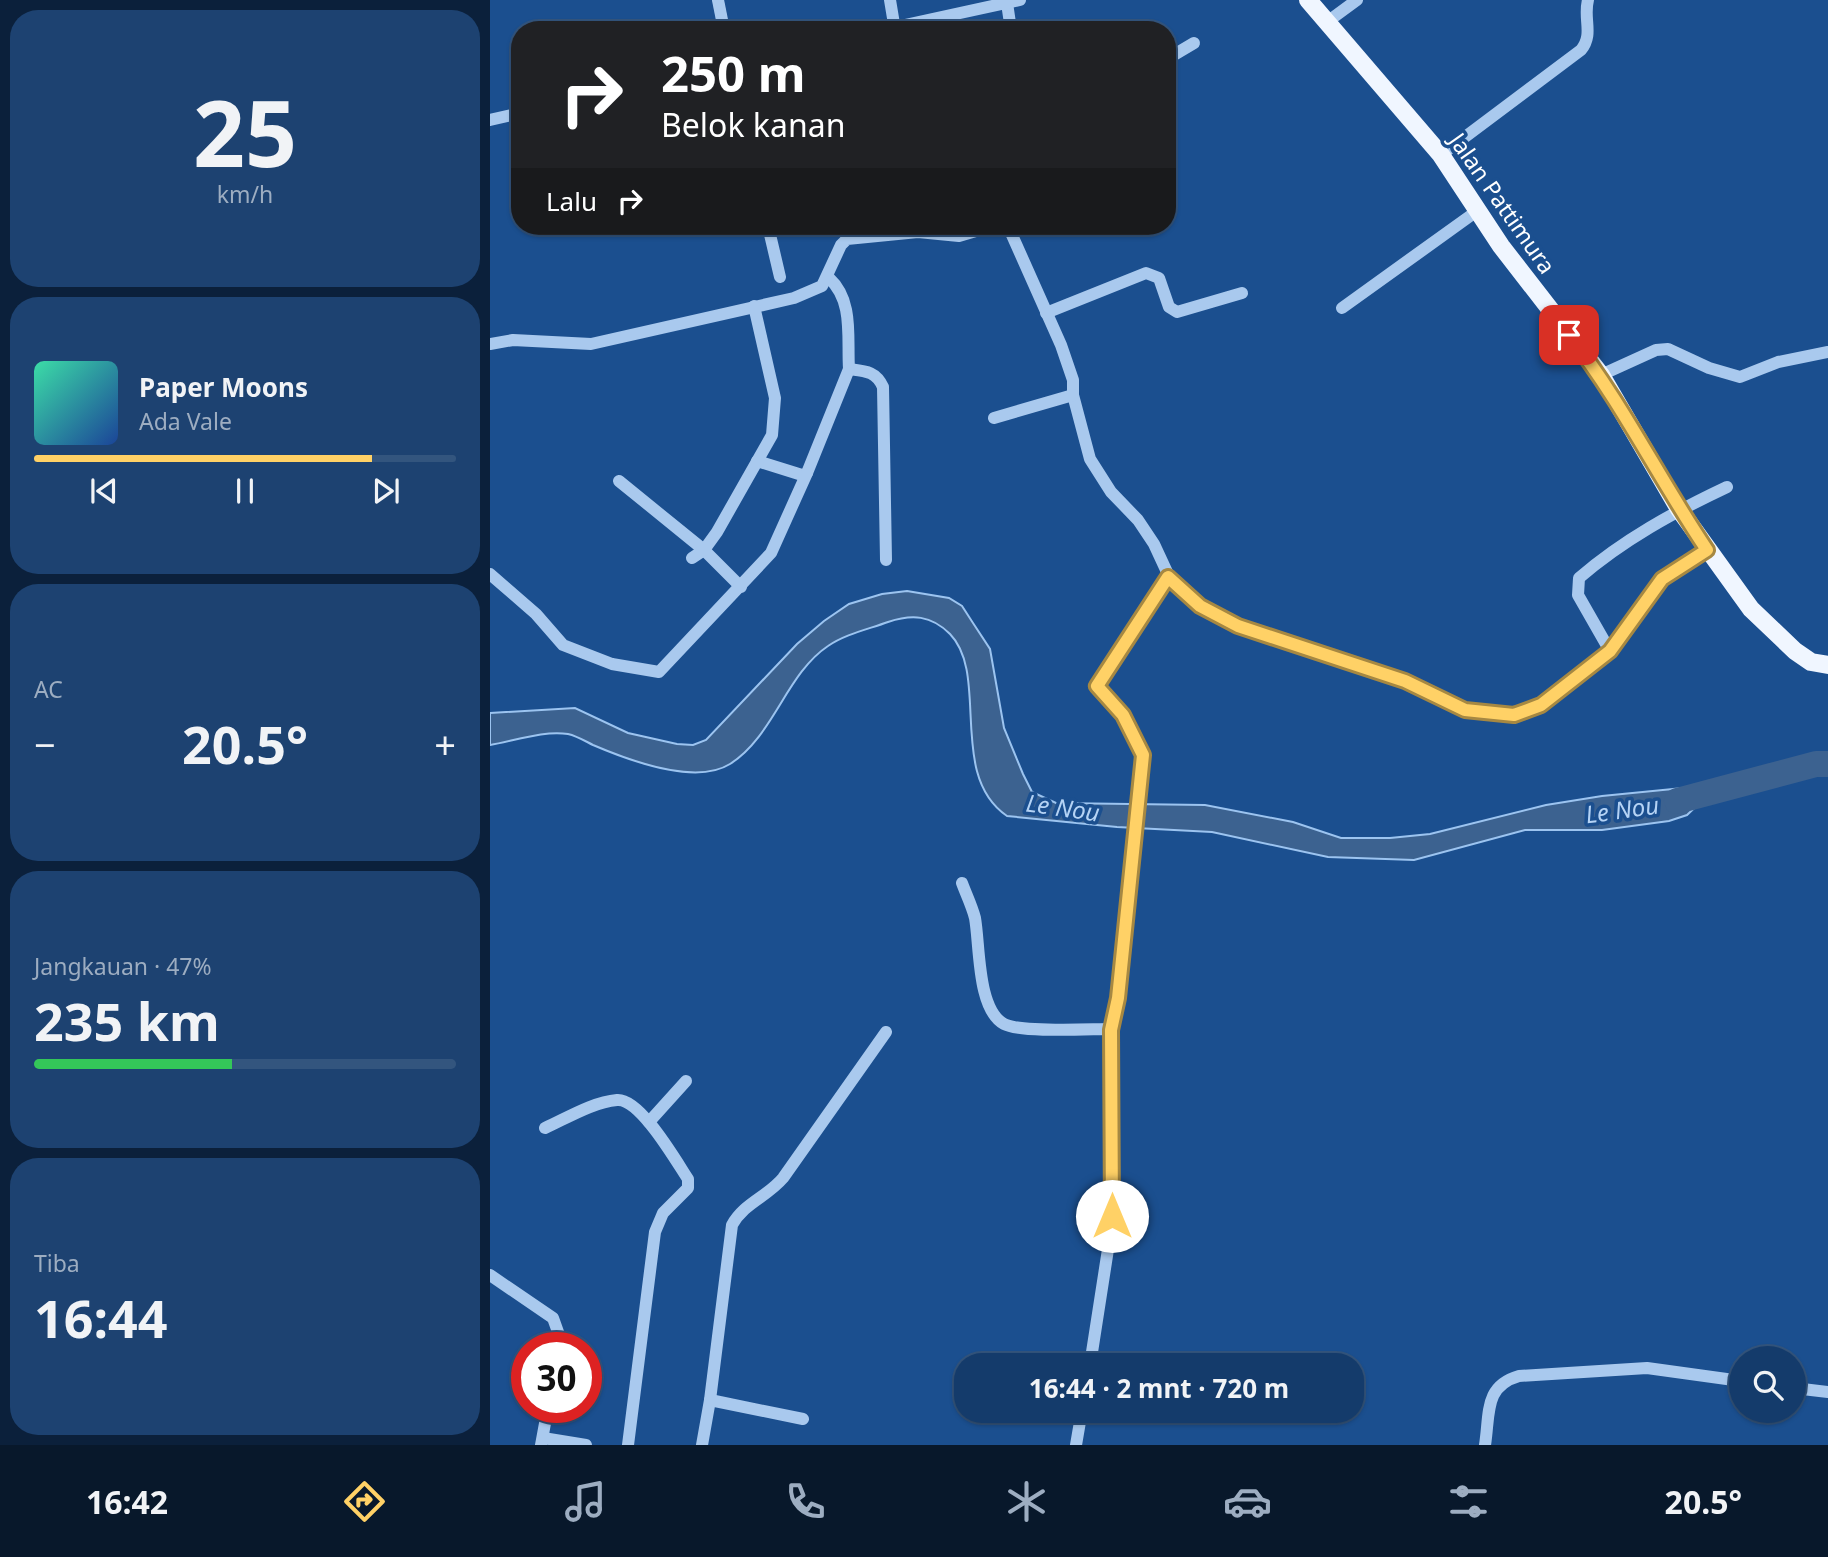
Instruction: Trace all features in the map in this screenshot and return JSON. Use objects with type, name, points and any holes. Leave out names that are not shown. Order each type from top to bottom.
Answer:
[{"type":"main road","name":"Jalan Pattimura","points":[[1308,0],[1441,155],[1477,211],[1601,376],[1679,509],[1751,609],[1795,651],[1811,662],[1828,665]]},
{"type":"street","points":[[718,0],[722,21]]},
{"type":"street","points":[[890,0],[890,21]]},
{"type":"street","points":[[1327,22],[1357,0]]},
{"type":"street","points":[[1441,155],[1581,50],[1587,42],[1589,32],[1586,11],[1588,0]]},
{"type":"street","points":[[926,21],[1013,2],[1012,21]]},
{"type":"street","points":[[1176,54],[1194,43]]},
{"type":"street","points":[[490,120],[511,115]]},
{"type":"street","points":[[1342,308],[1477,211]]},
{"type":"street","points":[[770,235],[780,277]]},
{"type":"street","points":[[490,344],[513,340],[591,344],[794,298],[822,286],[841,245],[847,239],[888,235]]},
{"type":"street","points":[[1013,235],[1073,380],[1073,395],[1090,460],[1111,492],[1138,520],[1154,544],[1168,577],[1200,606],[1238,626],[1405,681],[1465,710],[1514,715],[1541,705],[1610,651],[1662,579],[1707,550]]},
{"type":"street","points":[[1046,313],[1146,274],[1159,278],[1169,307],[1177,312],[1242,293]]},
{"type":"street","points":[[490,574],[536,614],[563,645],[612,664],[656,673],[674,659],[705,621],[741,587],[775,547],[807,473],[849,369],[846,305],[839,288],[828,278]]},
{"type":"street","points":[[692,558],[704,550],[772,435],[775,398],[754,306]]},
{"type":"street","points":[[1601,376],[1656,350],[1668,349],[1709,368],[1740,377],[1778,362],[1828,352]]},
{"type":"street","points":[[849,369],[871,372],[879,377],[883,387],[886,560]]},
{"type":"street","points":[[994,418],[1073,395]]},
{"type":"street","points":[[757,461],[802,475],[807,473]]},
{"type":"street","points":[[619,481],[704,550],[741,587]]},
{"type":"street","points":[[1610,651],[1578,595],[1579,578],[1601,559],[1679,509],[1727,487]]},
{"type":"street","points":[[1092,1353],[1111,1230],[1111,1030],[1143,755],[1123,715],[1097,686],[1168,577]]},
{"type":"street","points":[[962,883],[974,917],[985,992],[991,1011],[1004,1024],[1019,1028],[1111,1030]]},
{"type":"street","points":[[702,1445],[732,1225],[747,1205],[774,1188],[783,1178],[886,1032]]},
{"type":"street","points":[[649,1122],[686,1081]]},
{"type":"street","points":[[545,1128],[593,1107],[620,1099],[630,1104],[649,1122],[688,1179],[688,1188],[663,1213],[654,1232],[628,1445]]},
{"type":"street","points":[[490,1275],[553,1318],[558,1332]]},
{"type":"street","points":[[1485,1445],[1493,1392],[1503,1381],[1519,1376],[1647,1368],[1729,1379]]},
{"type":"street","points":[[1806,1389],[1828,1392]]},
{"type":"street","points":[[710,1400],[803,1419]]},
{"type":"street","points":[[545,1423],[542,1441],[586,1445]]},
{"type":"street","points":[[1076,1445],[1080,1423]]},
{"type":"water","points":[[907,591],[949,598],[962,606],[990,649],[1004,728],[1023,774],[1032,792],[1056,803],[1205,805],[1293,822],[1341,838],[1390,838],[1430,834],[1546,805],[1602,796],[1683,788],[1710,793],[1687,815],[1669,821],[1602,830],[1525,830],[1414,860],[1328,857],[1212,832],[1117,827],[1007,816],[989,798],[978,776],[973,751],[967,674],[961,652],[943,628],[928,620],[913,617],[897,619],[857,632],[828,646],[801,672],[758,738],[730,764],[716,770],[680,772],[662,768],[624,757],[578,737],[559,733],[490,745],[490,713],[575,708],[628,733],[693,745],[706,740],[797,644],[824,621],[849,604],[882,594]]},
{"type":"waterway","name":"Le Nou","points":[[1677,801],[1816,764],[1828,764]]},
{"type":"route","points":[[1112,1216],[1111,1030],[1118,998],[1143,755],[1123,715],[1102,695],[1097,686],[1168,577],[1172,585],[1200,606],[1238,626],[1405,681],[1465,710],[1514,715],[1541,705],[1564,690],[1610,651],[1662,579],[1707,550],[1679,509],[1612,391],[1569,335]]}]
